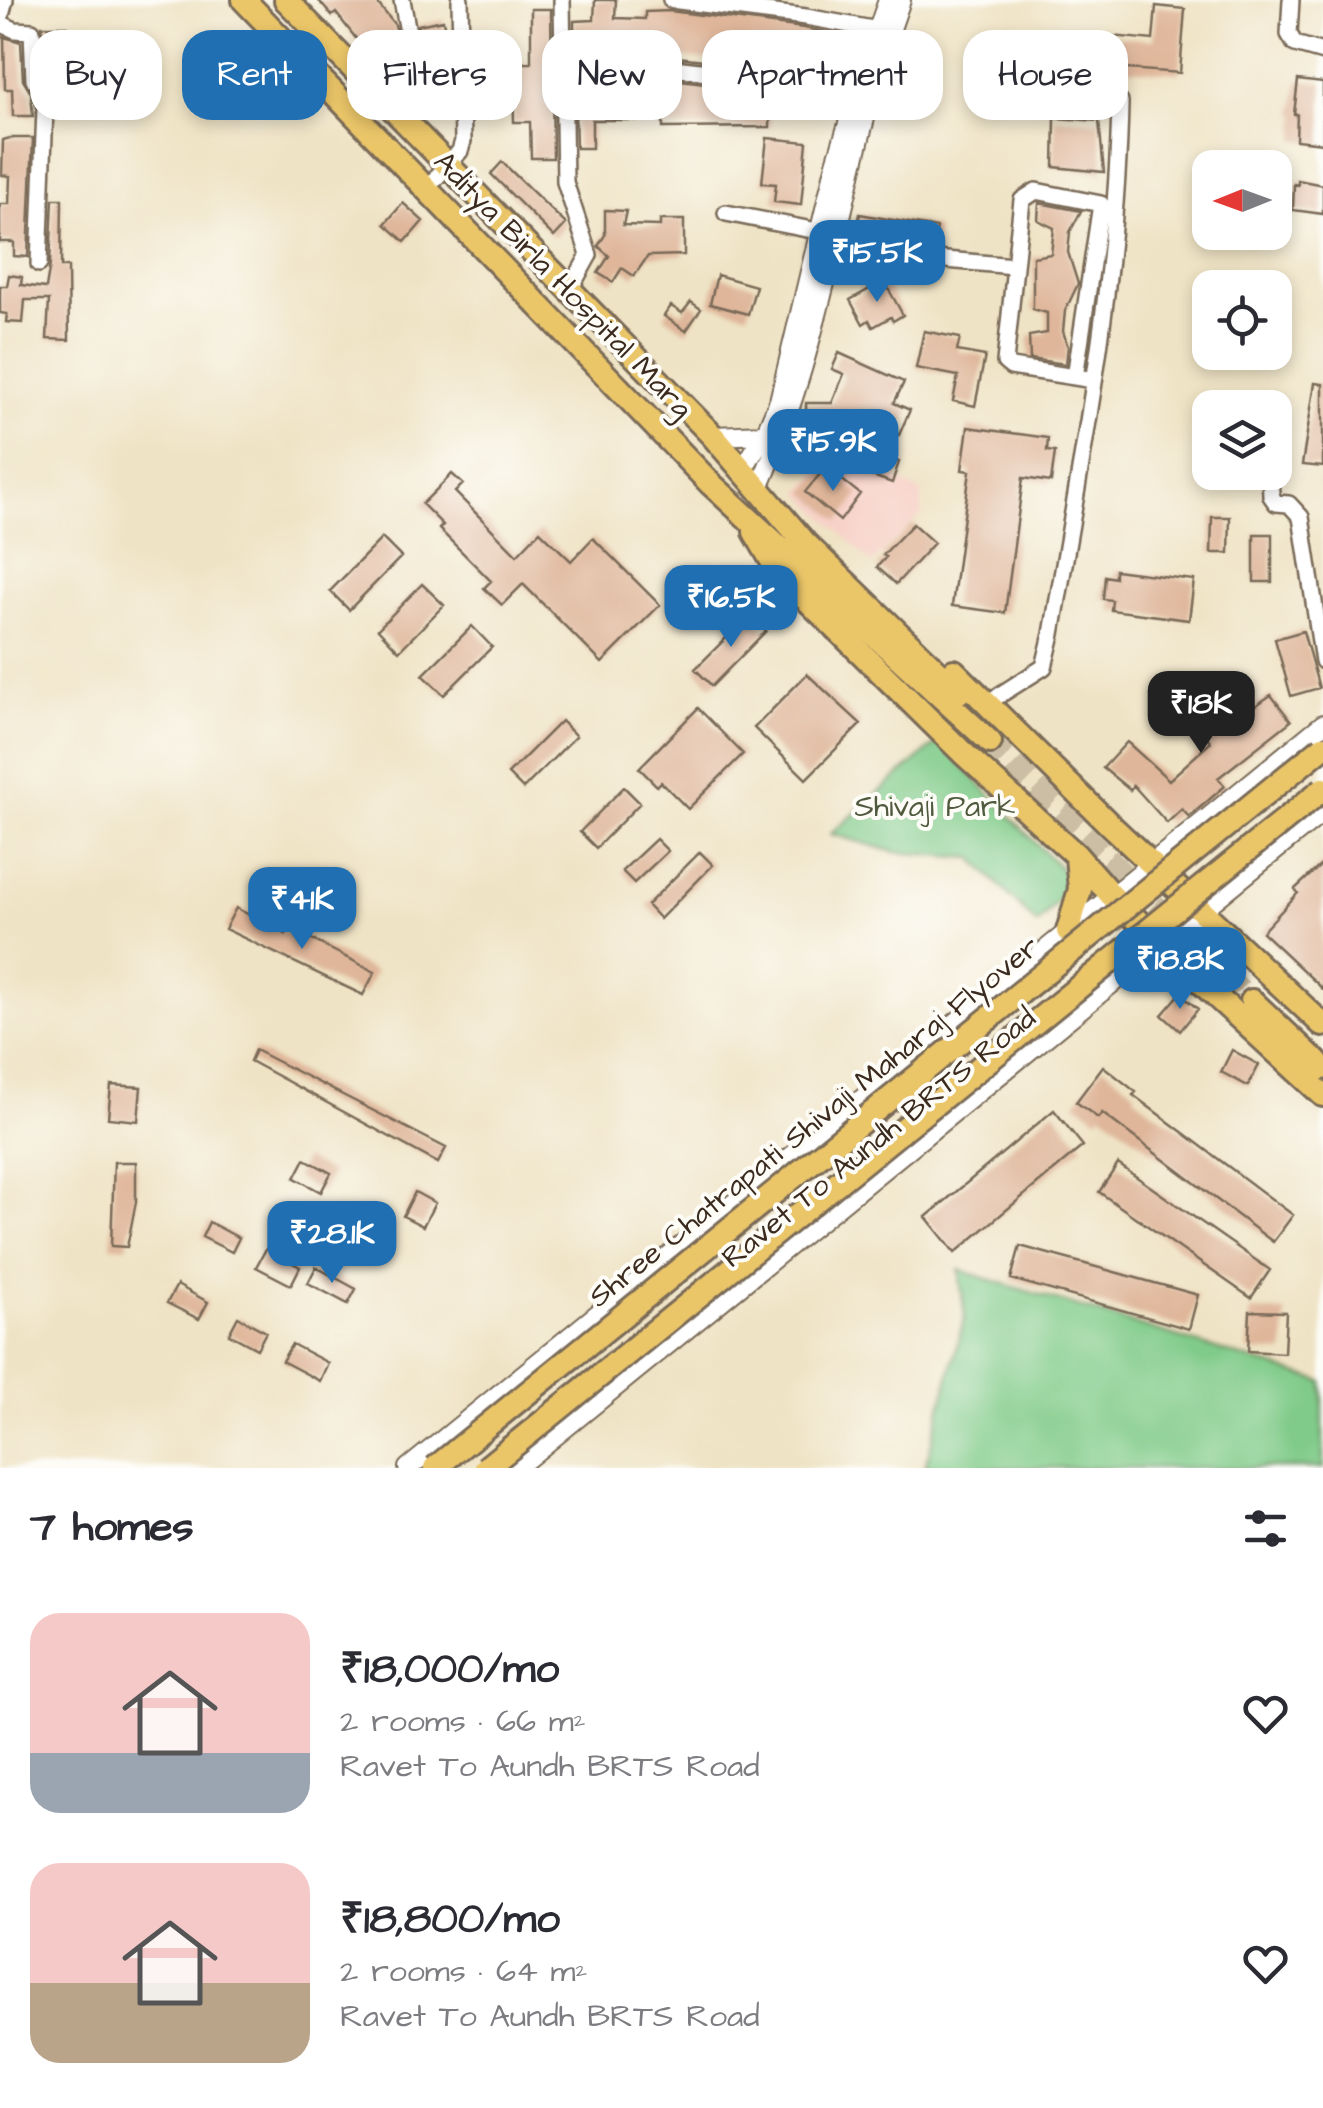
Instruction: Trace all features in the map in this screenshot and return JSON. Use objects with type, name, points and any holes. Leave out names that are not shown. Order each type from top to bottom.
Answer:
[{"type":"main road","name":"Aditya Birla Hospital Marg","points":[[244,0],[711,484],[996,738],[805,543],[713,436],[403,120]]},
{"type":"main road","name":"Aditya Birla Hospital Marg","points":[[286,0],[347,63]]},
{"type":"main road","points":[[746,515],[772,562],[798,591],[963,753],[1076,855],[1111,896],[1192,974],[1323,1094]]},
{"type":"main road","points":[[805,543],[832,553],[1150,863],[1323,1025]]},
{"type":"main road","name":"Shree Chatrapati Shivaji Maharaj Flyover","points":[[435,1468],[1323,747]]},
{"type":"main road","name":"Shree Chatrapati Shivaji Maharaj Flyover","points":[[486,1468],[1323,789]]},
{"type":"main road","points":[[1068,931],[1080,890],[1076,855]]},
{"type":"main road","points":[[1134,966],[1159,962],[1192,974]]},
{"type":"main road","points":[[1323,1049],[1256,995],[1323,1068]]},
{"type":"street","points":[[5,0],[0,21],[15,30],[32,32],[34,80],[42,88],[45,109],[38,264]]},
{"type":"street","points":[[402,0],[408,30]]},
{"type":"street","points":[[428,187],[448,166],[463,141],[460,0]]},
{"type":"street","points":[[562,0],[563,30]]},
{"type":"street","points":[[671,0],[878,30]]},
{"type":"street","points":[[883,30],[888,0]]},
{"type":"street","points":[[884,30],[901,0]]},
{"type":"street","points":[[1291,0],[1289,34],[1295,44],[1323,52]]},
{"type":"street","points":[[564,120],[564,182],[589,255],[569,291]]},
{"type":"street","points":[[758,490],[784,433],[857,120]]},
{"type":"street","points":[[987,702],[1044,666],[1056,614],[1094,380],[1119,179],[1120,120]]},
{"type":"street","points":[[1075,378],[1101,204],[1036,191],[1022,200],[1006,362],[1012,367],[1075,378],[1094,380]]},
{"type":"street","points":[[726,214],[830,239],[1014,266]]},
{"type":"street","points":[[741,472],[765,434],[779,401],[830,239]]},
{"type":"street","points":[[713,436],[765,434]]},
{"type":"street","points":[[1271,490],[1276,503],[1289,504],[1301,517],[1323,660]]},
{"type":"street","name":"Ravet To Aundh BRTS Road","points":[[408,1468],[1323,724]]},
{"type":"street","name":"Ravet To Aundh BRTS Road","points":[[516,1468],[1323,812]]},
{"type":"shaded area","points":[[843,415],[908,442],[896,479],[922,493],[922,514],[872,563],[800,493],[826,462]]},
{"type":"green space","name":"Shivaji Park","points":[[939,741],[1074,883],[1037,924],[973,858],[895,852],[831,834]]},
{"type":"green space","points":[[959,1270],[1323,1382],[1323,1468],[925,1468],[965,1316]]},
{"type":"building","points":[[318,0],[375,0],[396,30],[349,30],[336,13],[332,16]]},
{"type":"building","points":[[595,0],[616,0],[615,18],[645,19],[645,12],[670,11],[814,30],[702,30],[702,60],[682,58],[682,30],[574,30],[574,21],[594,20]]},
{"type":"building","points":[[1156,6],[1185,9],[1180,73],[1128,69],[1128,38],[1153,40]]},
{"type":"building","points":[[531,9],[551,9],[551,30],[542,30],[542,120],[552,120],[553,158],[531,158],[530,122],[514,122],[522,120],[522,63],[531,63]]},
{"type":"building","points":[[443,20],[445,30],[419,30],[418,25]]},
{"type":"building","points":[[42,26],[67,26],[67,30],[42,30]]},
{"type":"building","points":[[4,37],[21,42],[30,116],[13,116],[12,89],[5,89]]},
{"type":"building","points":[[682,80],[702,83],[702,120],[770,120],[770,127],[663,128],[663,120],[682,120]]},
{"type":"building","points":[[1298,80],[1323,83],[1323,143],[1296,140]]},
{"type":"building","points":[[575,120],[592,120],[592,148],[576,148]]},
{"type":"building","points":[[1055,120],[1099,121],[1104,172],[1054,167]]},
{"type":"building","points":[[33,138],[28,257],[14,256],[14,242],[0,242],[0,204],[9,204],[10,176],[2,175],[3,140]]},
{"type":"building","points":[[767,138],[807,142],[801,205],[774,202],[776,184],[762,183]]},
{"type":"building","points":[[502,162],[566,224],[554,237],[491,174]]},
{"type":"building","points":[[1298,180],[1323,185],[1323,214],[1293,210],[1294,184],[1298,185]]},
{"type":"building","points":[[53,199],[62,199],[61,267],[68,267],[69,340],[47,339],[49,300],[25,300],[23,323],[6,322],[7,314],[0,313],[0,286],[7,286],[9,275],[22,277],[21,285],[46,288]]},
{"type":"building","points":[[403,203],[423,221],[405,242],[385,224]]},
{"type":"building","points":[[1039,203],[1081,211],[1070,232],[1068,252],[1078,284],[1065,311],[1066,364],[1030,359],[1029,336],[1047,333],[1047,313],[1033,309],[1033,257],[1051,254],[1054,228],[1038,220]]},
{"type":"building","points":[[605,210],[626,211],[623,225],[660,226],[660,220],[684,220],[684,255],[648,256],[634,276],[622,268],[613,282],[598,273],[609,256],[598,246],[605,235]]},
{"type":"building","points":[[860,214],[937,228],[933,248],[855,239]]},
{"type":"building","points":[[717,275],[756,286],[748,314],[710,304]]},
{"type":"building","points":[[884,281],[903,315],[873,327],[869,320],[863,324],[850,300]]},
{"type":"building","points":[[691,302],[701,309],[686,331],[664,316],[671,306],[682,313]]},
{"type":"building","points":[[924,331],[960,338],[957,351],[985,356],[975,406],[953,401],[958,376],[916,368]]},
{"type":"building","points":[[839,353],[904,382],[894,403],[910,410],[899,435],[888,430],[879,454],[899,462],[892,483],[807,453],[806,403],[832,403],[844,374],[832,369]]},
{"type":"building","points":[[1315,383],[1323,384],[1323,467],[1302,465]]},
{"type":"building","points":[[968,427],[1048,438],[1047,451],[1055,452],[1051,482],[1023,478],[1005,613],[952,606],[970,471],[962,470]]},
{"type":"building","points":[[826,467],[860,494],[840,521],[805,492]]},
{"type":"building","points":[[452,474],[463,484],[455,492],[517,555],[540,531],[571,561],[593,538],[660,605],[602,663],[523,584],[502,605],[484,588],[491,581],[439,529],[443,525],[422,504]]},
{"type":"building","points":[[1212,517],[1230,517],[1229,553],[1211,553]]},
{"type":"building","points":[[913,524],[934,543],[896,584],[877,567],[886,557],[883,555]]},
{"type":"building","points":[[1254,534],[1272,534],[1272,582],[1254,582]]},
{"type":"building","points":[[382,538],[401,557],[349,610],[330,591]]},
{"type":"building","points":[[1115,570],[1194,580],[1189,620],[1111,610],[1112,600],[1103,599],[1105,576],[1115,578]]},
{"type":"building","points":[[422,584],[444,605],[399,651],[378,629]]},
{"type":"building","points":[[750,614],[766,631],[712,686],[695,669]]},
{"type":"building","points":[[472,626],[492,647],[444,695],[423,675]]},
{"type":"building","points":[[1303,631],[1319,688],[1291,696],[1275,639]]},
{"type":"building","points":[[807,674],[861,724],[806,779],[754,728]]},
{"type":"building","points":[[1271,695],[1291,721],[1218,778],[1225,786],[1189,817],[1182,809],[1167,823],[1133,785],[1130,790],[1103,768],[1127,742],[1169,780],[1211,742],[1184,706],[1200,698],[1248,711]]},
{"type":"building","points":[[698,708],[743,754],[688,809],[661,782],[657,786],[639,768]]},
{"type":"building","points":[[561,721],[576,736],[523,789],[508,774]]},
{"type":"building","points":[[624,787],[640,803],[596,848],[580,832]]},
{"type":"building","points":[[656,839],[668,851],[634,883],[622,871]]},
{"type":"building","points":[[700,852],[713,865],[660,919],[647,905]]},
{"type":"building","points":[[1323,863],[1323,989],[1262,932],[1298,893],[1295,889]]},
{"type":"building","points":[[236,908],[286,934],[289,928],[375,972],[363,995],[225,929]]},
{"type":"building","points":[[1180,994],[1198,1009],[1180,1031],[1162,1015]]},
{"type":"building","points":[[255,1050],[446,1148],[438,1163],[250,1061]]},
{"type":"building","points":[[1232,1050],[1259,1065],[1248,1086],[1221,1072]]},
{"type":"building","points":[[1103,1066],[1136,1092],[1133,1095],[1293,1215],[1273,1242],[1102,1113],[1098,1118],[1076,1102]]},
{"type":"building","points":[[111,1085],[141,1087],[138,1121],[108,1118]]},
{"type":"building","points":[[1054,1110],[1083,1146],[955,1253],[926,1217]]},
{"type":"building","points":[[305,1159],[331,1173],[321,1192],[295,1178]]},
{"type":"building","points":[[114,1162],[136,1162],[136,1202],[127,1247],[111,1246]]},
{"type":"building","points":[[1118,1164],[1270,1270],[1251,1298],[1099,1192]]},
{"type":"building","points":[[415,1192],[435,1203],[423,1226],[403,1216]]},
{"type":"building","points":[[209,1222],[239,1238],[232,1252],[202,1237]]},
{"type":"building","points":[[1020,1246],[1198,1295],[1189,1329],[1011,1279]]},
{"type":"building","points":[[266,1249],[300,1267],[291,1285],[256,1267]]},
{"type":"building","points":[[316,1267],[356,1289],[348,1304],[308,1283]]},
{"type":"building","points":[[177,1285],[208,1302],[199,1319],[167,1303]]},
{"type":"building","points":[[1250,1311],[1286,1312],[1284,1353],[1248,1351]]},
{"type":"building","points":[[238,1317],[266,1332],[257,1349],[229,1334]]},
{"type":"building","points":[[292,1344],[328,1363],[320,1381],[282,1361]]},
{"type":"tunnel","points":[[990,742],[1252,1001]]}]
